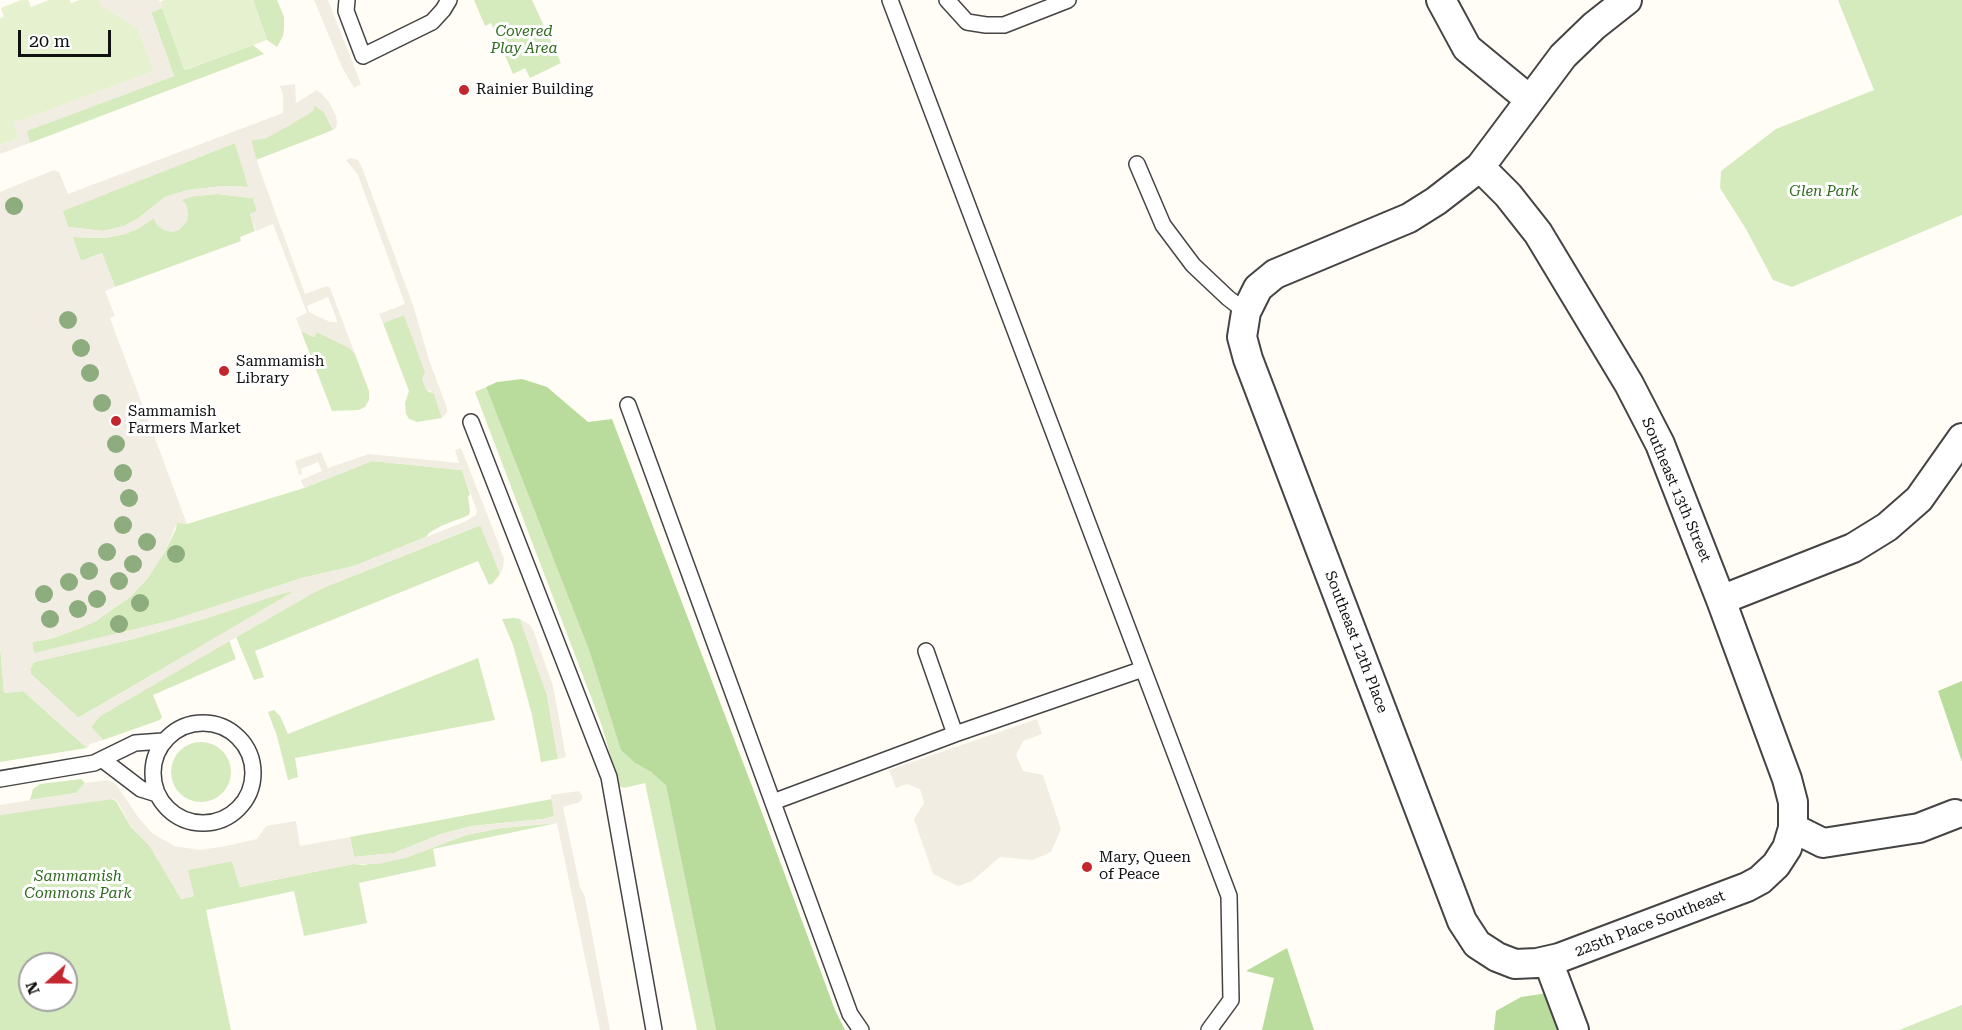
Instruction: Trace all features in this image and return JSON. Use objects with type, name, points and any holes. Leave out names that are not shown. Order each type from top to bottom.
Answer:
[{"type":"street","points":[[1441,0],[1467,48],[1530,100]]},
{"type":"street","points":[[1246,312],[1258,288],[1275,274],[1409,218],[1436,201],[1480,167],[1563,56],[1594,26],[1627,0]]},
{"type":"street","name":"Southeast 13th Street","points":[[1480,167],[1508,195],[1538,233],[1629,384],[1660,444],[1722,600],[1787,779],[1793,802],[1790,838]]},
{"type":"street","name":"Southeast 12th Place","points":[[1246,312],[1242,337],[1248,359],[1462,921],[1477,944],[1497,957]]},
{"type":"street","points":[[1722,600],[1853,548],[1887,527],[1919,499],[1962,438]]},
{"type":"street","points":[[1790,838],[1823,843],[1919,828],[1955,814]]},
{"type":"street","name":"225th Place Southeast","points":[[1497,957],[1515,964],[1548,961],[1747,887],[1760,880],[1768,872],[1790,838]]},
{"type":"street","points":[[1548,961],[1574,1030]]},
{"type":"lane","points":[[347,0],[346,11],[363,56],[432,22],[449,0]]},
{"type":"lane","points":[[890,0],[1229,896],[1231,1000],[1209,1030]]},
{"type":"lane","points":[[947,0],[967,22],[986,25],[1004,25],[1068,0]]},
{"type":"lane","points":[[1137,164],[1163,225],[1193,265],[1246,312]]},
{"type":"lane","points":[[628,405],[850,1014],[861,1030]]},
{"type":"lane","points":[[471,422],[609,777],[654,1030]]},
{"type":"lane","points":[[926,651],[955,734]]},
{"type":"lane","points":[[773,802],[955,734],[1143,669]]},
{"type":"lane","points":[[214,723],[230,730],[241,740],[249,754],[253,770],[252,786],[245,800],[234,812],[220,820],[206,823],[191,822],[177,816],[165,807],[157,794],[153,781],[152,766],[163,741],[186,724],[214,723]]},
{"type":"lane","points":[[0,778],[103,760],[135,743],[163,741]]},
{"type":"lane","points":[[103,760],[141,789],[157,794]]},
{"type":"green space","points":[[21,0],[28,0],[31,7],[49,0],[70,0],[71,3],[80,0],[100,0],[102,6],[138,28],[154,71],[14,123],[19,138],[0,145],[0,18],[4,17],[1,8]]},
{"type":"green space","points":[[164,0],[253,0],[267,40],[184,70],[160,2]]},
{"type":"green space","points":[[253,0],[277,0],[284,17],[284,29],[277,47],[267,40]]},
{"type":"green space","name":"Covered Play Area","points":[[474,0],[532,0],[561,63],[530,78],[525,68],[513,74],[491,23],[485,26]]},
{"type":"green space","name":"Glen Park","points":[[1838,0],[1962,0],[1962,215],[1792,287],[1773,280],[1746,229],[1720,188],[1721,171],[1776,129],[1874,90]]},
{"type":"green space","points":[[162,8],[185,70],[253,45],[264,54],[30,143],[26,131],[174,76],[151,12]]},
{"type":"green space","points":[[314,106],[324,112],[333,130],[256,160],[251,140],[266,138],[313,111]]},
{"type":"green space","points":[[235,143],[249,187],[223,186],[188,190],[165,197],[124,226],[103,231],[68,227],[62,211]]},
{"type":"green space","points":[[217,194],[253,198],[257,211],[250,214],[255,231],[240,237],[241,241],[115,287],[102,253],[81,261],[72,237],[105,238],[125,234],[154,218],[185,224],[188,212],[181,200],[194,196]]},
{"type":"green space","points":[[404,315],[426,373],[422,378],[426,389],[434,393],[442,418],[417,422],[409,419],[406,414],[405,403],[409,391],[383,323]]},
{"type":"green space","points":[[301,331],[314,337],[317,332],[350,348],[355,354],[369,391],[369,400],[365,407],[359,410],[332,411]]},
{"type":"green space","points":[[522,379],[547,387],[588,422],[612,419],[835,1010],[845,1030],[716,1030],[666,785],[621,750],[589,650],[486,387],[497,382]]},
{"type":"green space","points":[[486,387],[589,650],[621,749],[635,763],[666,784],[716,1030],[697,1030],[645,783],[624,788],[619,786],[602,726],[475,392]]},
{"type":"green space","points":[[372,461],[462,470],[470,494],[468,497],[469,515],[441,526],[426,537],[354,566],[302,578],[173,620],[34,654],[32,642],[50,639],[96,621],[130,597],[147,579],[164,553],[177,522],[187,524],[304,488]]},
{"type":"green space","points":[[481,525],[500,574],[493,583],[489,585],[478,561],[255,651],[264,677],[254,680],[236,637],[320,589]]},
{"type":"green space","points":[[296,591],[78,718],[31,674],[30,669],[34,662],[133,639]]},
{"type":"green space","points":[[502,619],[520,619],[547,695],[558,759],[541,762],[532,715],[513,645]]},
{"type":"green space","points":[[229,640],[236,659],[153,695],[162,717],[160,720],[103,740],[91,727],[100,716]]},
{"type":"green space","points":[[0,644],[4,693],[23,691],[87,748],[0,762]]},
{"type":"green space","points":[[478,658],[495,720],[295,758],[298,777],[288,780],[277,736],[268,712],[274,710],[280,716],[288,734]]},
{"type":"green space","points":[[1962,681],[1962,762],[1938,691]]},
{"type":"green space","points":[[201,742],[218,747],[226,755],[231,772],[226,789],[218,797],[201,802],[184,797],[176,789],[171,772],[176,755],[184,747]]},
{"type":"green space","points":[[81,779],[85,783],[76,793],[30,800],[33,789],[40,784]]},
{"type":"green space","name":"Sammamish Commons Park","points":[[108,798],[116,801],[131,827],[150,846],[181,899],[194,896],[187,870],[232,861],[240,887],[353,864],[363,865],[405,858],[466,835],[501,828],[557,823],[433,849],[436,866],[359,883],[367,923],[304,936],[294,891],[206,910],[231,1030],[0,1030],[0,815]]},
{"type":"green space","points":[[552,799],[555,816],[472,826],[441,834],[394,853],[354,857],[350,837]]},
{"type":"green space","points":[[1287,948],[1314,1030],[1262,1030],[1274,978],[1246,971]]},
{"type":"green space","points":[[1548,993],[1562,1030],[1494,1030],[1496,1011],[1521,997]]},
{"type":"green space","points":[[1962,1005],[1962,1030],[1899,1030]]},
{"type":"shaded area","points":[[100,0],[159,0],[162,8],[151,13],[174,76],[27,131],[30,143],[0,154],[0,145],[19,138],[13,123],[154,71],[138,28],[102,6]]},
{"type":"shaded area","points":[[314,0],[328,0],[361,84],[354,88],[342,67]]},
{"type":"shaded area","points":[[295,84],[296,103],[317,90],[329,102],[336,116],[336,128],[333,130],[324,112],[314,106],[313,111],[285,128],[266,138],[251,141],[305,294],[327,286],[330,288],[355,354],[350,348],[317,332],[314,337],[301,331],[296,318],[307,313],[273,224],[256,231],[250,214],[257,211],[253,198],[217,194],[194,196],[182,200],[186,204],[188,219],[178,231],[163,230],[156,224],[154,218],[125,234],[105,238],[73,237],[81,261],[102,253],[115,287],[105,291],[115,316],[110,318],[187,524],[177,523],[164,553],[147,579],[130,597],[96,621],[50,639],[32,642],[34,653],[173,620],[302,578],[354,566],[476,515],[477,511],[462,470],[372,461],[304,488],[301,480],[322,471],[318,462],[301,469],[302,474],[299,475],[295,461],[321,452],[328,468],[369,454],[459,463],[455,450],[461,448],[504,559],[503,568],[500,574],[480,525],[320,589],[100,716],[91,727],[103,740],[90,744],[87,748],[23,691],[4,693],[0,644],[0,192],[54,170],[59,172],[68,194],[283,113],[283,96],[280,86]],"holes":[[[235,143],[248,187],[223,186],[188,190],[165,197],[124,226],[103,231],[68,227],[63,211]],[[328,297],[337,322],[330,322],[309,312],[307,306]],[[294,591],[79,718],[31,674],[30,669],[34,662],[133,639]]]},
{"type":"shaded area","points":[[351,158],[358,160],[361,165],[413,305],[429,360],[447,408],[442,418],[434,393],[426,389],[422,378],[425,373],[404,315],[383,323],[379,314],[405,304],[358,175],[346,160]]},
{"type":"shaded area","points":[[520,619],[530,625],[534,632],[553,686],[566,757],[558,759],[547,695]]},
{"type":"shaded area","points":[[1037,719],[1042,734],[1023,741],[1016,755],[1023,771],[1043,775],[1061,829],[1051,852],[1033,860],[1000,857],[972,881],[958,886],[933,874],[914,819],[924,803],[920,789],[907,784],[896,788],[889,770]]},
{"type":"shaded area","points":[[107,780],[116,784],[138,817],[152,833],[174,846],[200,850],[226,846],[257,839],[266,826],[296,821],[300,846],[350,837],[354,857],[394,853],[441,834],[473,826],[554,817],[551,795],[579,791],[583,797],[580,802],[563,807],[580,887],[585,897],[610,1030],[600,1030],[557,823],[501,828],[466,835],[405,858],[378,864],[353,864],[240,887],[232,861],[188,870],[194,896],[181,899],[150,847],[131,826],[117,801],[113,799],[0,815],[0,805],[76,793],[85,783]]},
{"type":"place","name":"Rainier Building","points":[[464,90]]},
{"type":"place","name":"Sammamish Library","points":[[224,371]]},
{"type":"place","name":"Sammamish Farmers Market","points":[[116,421]]},
{"type":"place","name":"Mary, Queen of Peace","points":[[1087,867]]}]
